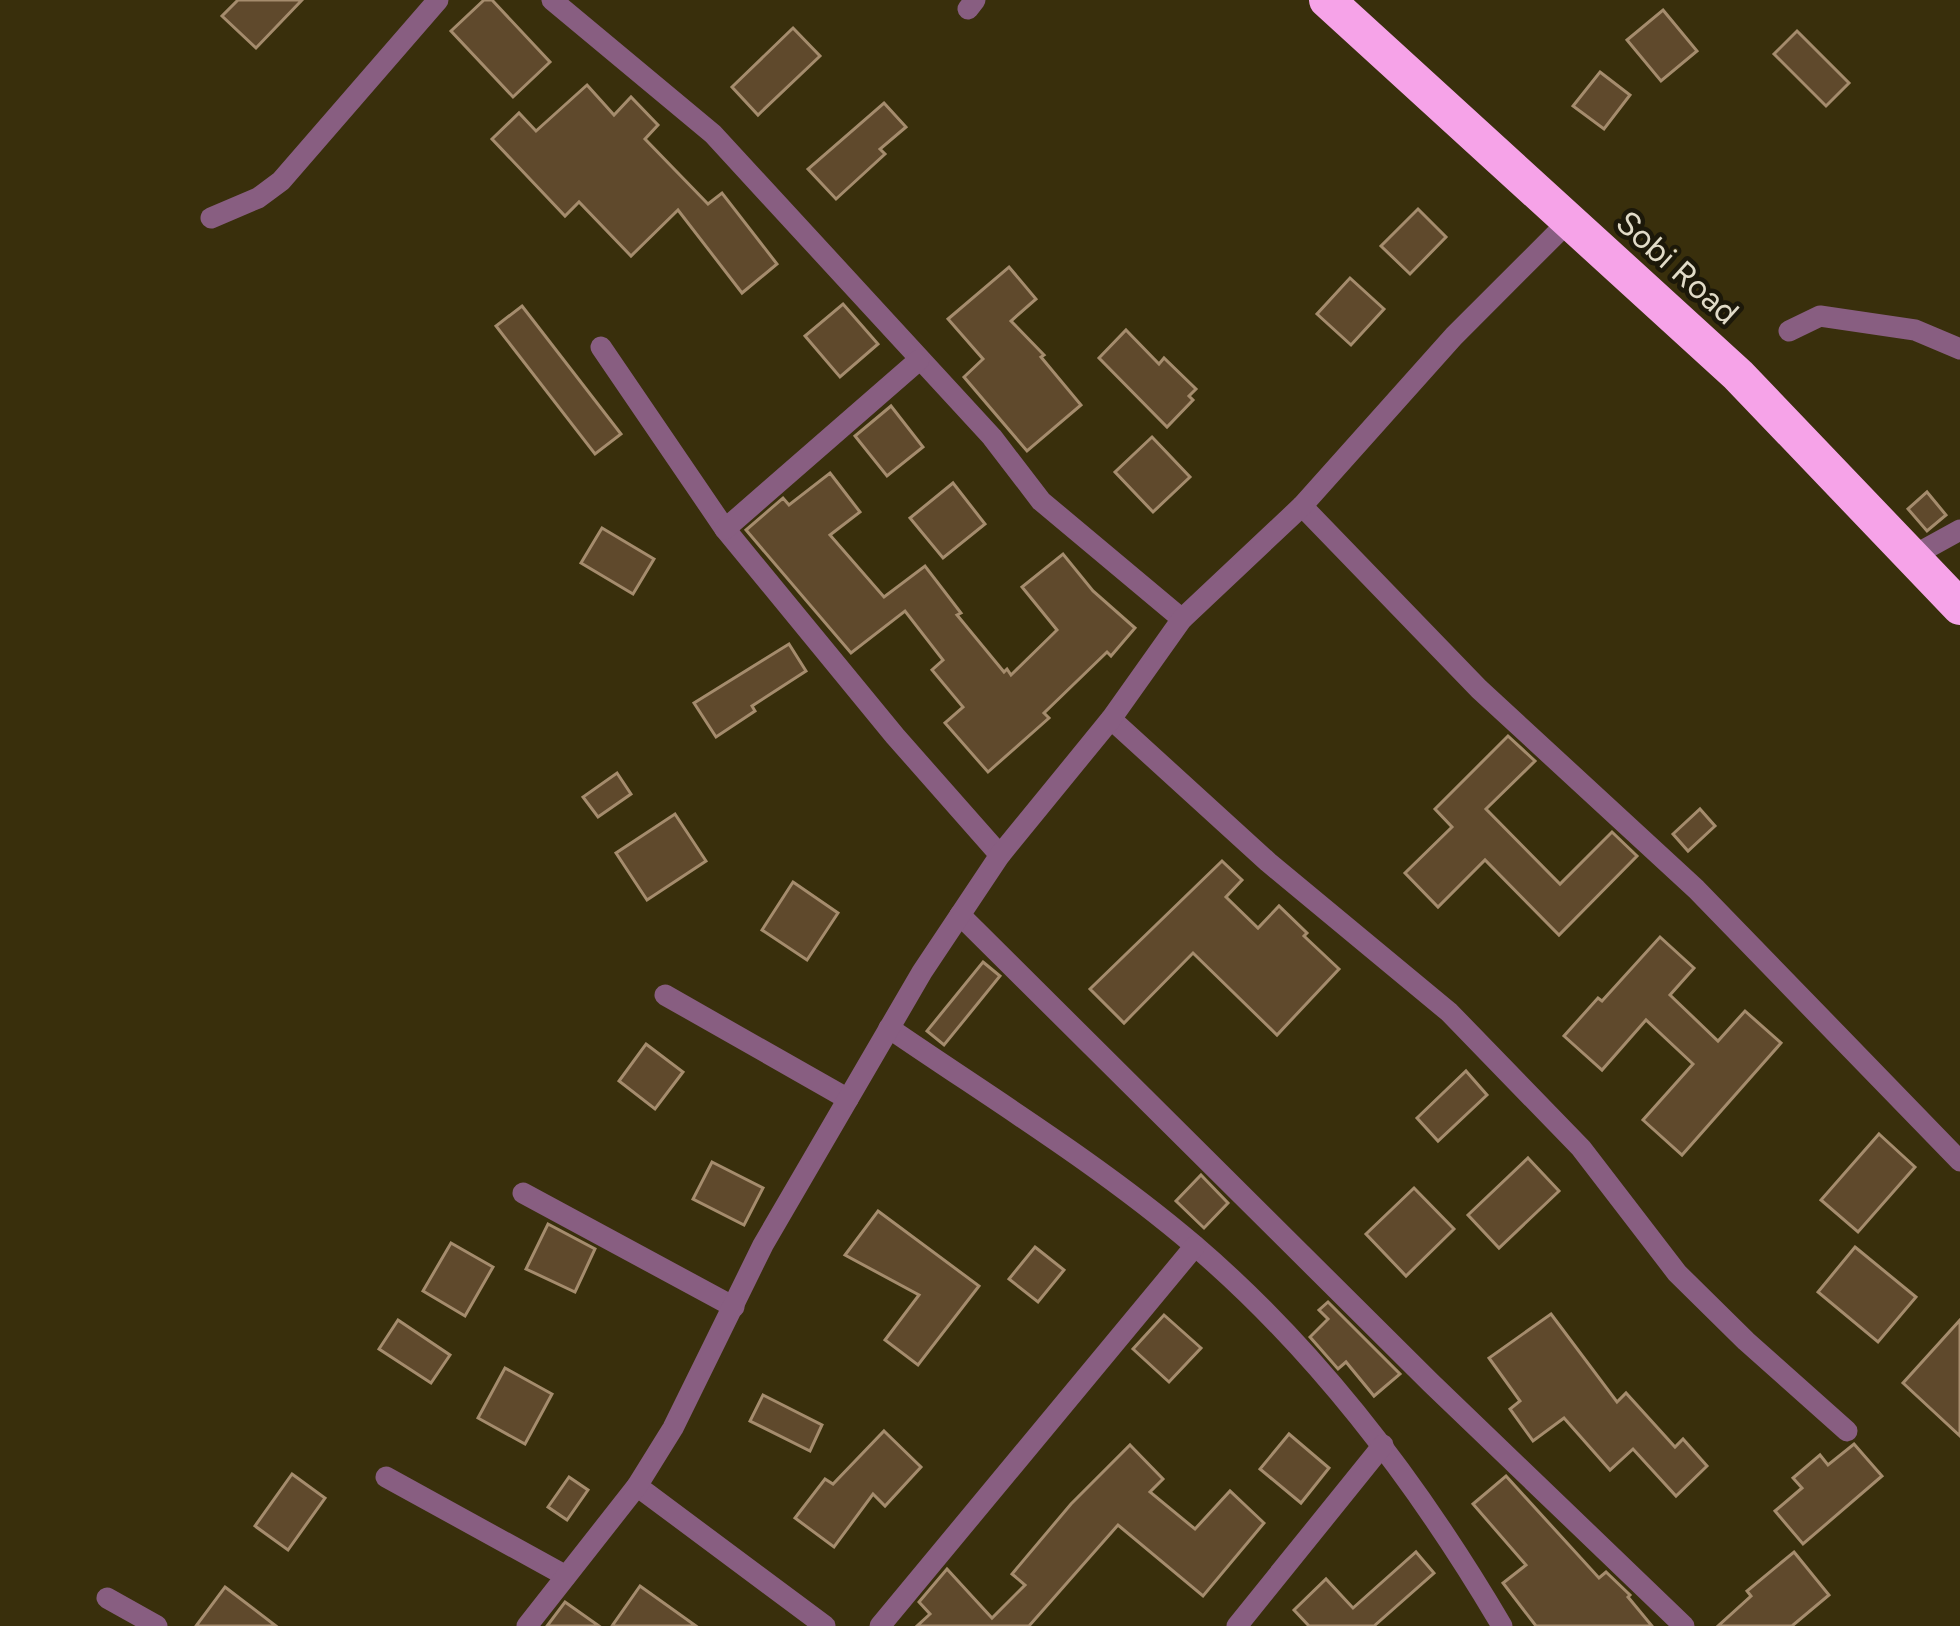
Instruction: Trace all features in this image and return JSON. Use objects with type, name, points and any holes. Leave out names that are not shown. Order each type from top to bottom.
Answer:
[{"type":"highway","name":"Sobi Road","points":[[1344,5],[1738,375],[1960,608]]},
{"type":"street","points":[[211,218],[281,181],[438,0]]},
{"type":"street","points":[[552,0],[713,134],[992,437],[1040,502],[1182,619]]},
{"type":"street","points":[[527,1626],[637,1486],[708,1364],[764,1246],[848,1099],[1000,855],[1111,718],[1182,619],[1302,506],[1454,336],[1569,221]]},
{"type":"street","points":[[1790,331],[1820,316],[1915,330],[1960,349]]},
{"type":"street","points":[[602,347],[725,529],[879,718],[1000,855]]},
{"type":"street","points":[[725,529],[919,360]]},
{"type":"street","points":[[1302,506],[1479,689],[1696,889],[1960,1161]]},
{"type":"street","points":[[1911,557],[1960,530]]},
{"type":"street","points":[[1111,718],[1268,862],[1449,1012],[1581,1148],[1677,1273],[1847,1432]]},
{"type":"street","points":[[960,915],[1431,1383],[1684,1626]]},
{"type":"street","points":[[665,995],[848,1099]]},
{"type":"street","points":[[889,1028],[1129,1193],[1195,1246],[1291,1338],[1383,1445],[1467,1565],[1502,1626]]},
{"type":"street","points":[[523,1193],[734,1307]]},
{"type":"street","points":[[880,1626],[1195,1246]]},
{"type":"street","points":[[1238,1626],[1383,1445]]},
{"type":"street","points":[[386,1477],[566,1576]]},
{"type":"street","points":[[637,1486],[825,1626]]},
{"type":"street","points":[[107,1598],[157,1626]]},
{"type":"building","points":[[238,0],[302,0],[256,48],[222,16]]},
{"type":"building","points":[[484,0],[492,0],[550,62],[513,97],[451,31]]},
{"type":"building","points":[[1663,10],[1697,51],[1661,81],[1627,40]]},
{"type":"building","points":[[793,28],[820,56],[758,115],[732,87]]},
{"type":"building","points":[[1797,31],[1849,83],[1826,106],[1774,54]]},
{"type":"building","points":[[1600,72],[1630,95],[1604,129],[1573,106]]},
{"type":"building","points":[[587,85],[614,115],[631,97],[658,125],[645,139],[708,204],[722,193],[777,264],[742,293],[678,210],[631,256],[579,202],[565,216],[492,139],[519,113],[536,131]]},
{"type":"building","points":[[884,103],[906,127],[880,149],[885,154],[836,199],[808,169]]},
{"type":"building","points":[[1418,209],[1446,237],[1410,274],[1381,246]]},
{"type":"building","points":[[1009,267],[1036,299],[1011,321],[1081,405],[1027,451],[964,377],[983,359],[948,319]]},
{"type":"building","points":[[1350,278],[1384,309],[1351,345],[1317,314]]},
{"type":"building","points":[[843,304],[878,344],[840,377],[805,336]]},
{"type":"building","points":[[522,306],[621,434],[595,454],[496,326]]},
{"type":"building","points":[[1126,330],[1159,364],[1164,358],[1196,389],[1189,396],[1193,400],[1167,427],[1099,358]]},
{"type":"building","points":[[891,406],[923,447],[887,476],[855,436]]},
{"type":"building","points":[[1152,437],[1190,477],[1153,512],[1115,472]]},
{"type":"building","points":[[830,473],[860,512],[830,535],[884,597],[925,566],[961,613],[957,615],[1004,672],[1007,669],[1011,675],[1057,630],[1022,587],[1063,554],[1093,591],[1135,628],[1111,656],[1107,652],[1044,713],[1049,718],[988,772],[945,723],[963,707],[932,670],[943,660],[905,611],[851,653],[746,530],[783,498],[789,505]]},
{"type":"building","points":[[953,483],[985,524],[943,558],[910,518]]},
{"type":"building","points":[[1927,492],[1946,515],[1927,531],[1908,509]]},
{"type":"building","points":[[602,528],[654,559],[633,594],[581,563]]},
{"type":"building","points":[[789,644],[806,671],[752,706],[755,711],[716,737],[694,703]]},
{"type":"building","points":[[1508,736],[1535,761],[1486,809],[1560,884],[1612,832],[1637,856],[1559,935],[1485,860],[1438,907],[1405,873],[1452,827],[1435,809]]},
{"type":"building","points":[[617,773],[631,794],[598,817],[583,797]]},
{"type":"building","points":[[1700,809],[1715,826],[1688,851],[1673,834]]},
{"type":"building","points":[[675,814],[706,861],[647,900],[616,853]]},
{"type":"building","points":[[1222,861],[1242,880],[1226,897],[1258,928],[1279,906],[1339,969],[1277,1035],[1193,953],[1124,1023],[1090,989]]},
{"type":"building","points":[[793,882],[838,913],[807,960],[762,930]]},
{"type":"building","points":[[1660,937],[1694,968],[1670,995],[1718,1041],[1745,1011],[1781,1043],[1682,1155],[1643,1120],[1693,1064],[1646,1020],[1602,1070],[1564,1036]]},
{"type":"building","points":[[983,962],[1000,976],[944,1045],[927,1031]]},
{"type":"building","points":[[646,1044],[683,1072],[655,1109],[619,1081]]},
{"type":"building","points":[[1466,1071],[1487,1095],[1438,1141],[1417,1118]]},
{"type":"building","points":[[1879,1134],[1915,1167],[1858,1232],[1821,1200]]},
{"type":"building","points":[[1528,1158],[1559,1191],[1499,1248],[1468,1215]]},
{"type":"building","points":[[712,1162],[763,1188],[744,1225],[693,1199]]},
{"type":"building","points":[[1201,1175],[1228,1203],[1204,1228],[1176,1201]]},
{"type":"building","points":[[1414,1188],[1454,1229],[1406,1276],[1366,1234]]},
{"type":"building","points":[[878,1211],[979,1286],[918,1365],[885,1340],[919,1295],[845,1255]]},
{"type":"building","points":[[548,1224],[595,1249],[575,1292],[526,1269]]},
{"type":"building","points":[[451,1243],[493,1267],[465,1316],[423,1291]]},
{"type":"building","points":[[1035,1247],[1064,1270],[1038,1302],[1009,1279]]},
{"type":"building","points":[[1855,1247],[1916,1297],[1878,1342],[1818,1292]]},
{"type":"building","points":[[1328,1302],[1400,1374],[1374,1396],[1346,1362],[1338,1369],[1310,1337],[1328,1319],[1319,1310]]},
{"type":"building","points":[[1551,1314],[1617,1402],[1626,1393],[1675,1447],[1683,1439],[1707,1466],[1676,1496],[1633,1449],[1610,1470],[1564,1418],[1533,1441],[1510,1409],[1520,1401],[1489,1358]]},
{"type":"building","points":[[1164,1315],[1201,1348],[1169,1382],[1133,1349]]},
{"type":"building","points":[[398,1320],[450,1355],[431,1383],[379,1349]]},
{"type":"building","points":[[1960,1320],[1960,1436],[1903,1383]]},
{"type":"building","points":[[505,1368],[552,1394],[525,1444],[478,1418]]},
{"type":"building","points":[[763,1395],[822,1425],[810,1451],[750,1421]]},
{"type":"building","points":[[884,1431],[921,1467],[885,1506],[873,1494],[834,1547],[795,1518],[825,1479],[833,1484]]},
{"type":"building","points":[[1289,1434],[1329,1468],[1301,1503],[1260,1469]]},
{"type":"building","points":[[1854,1444],[1882,1476],[1803,1544],[1775,1511],[1802,1488],[1793,1478],[1820,1455],[1828,1465]]},
{"type":"building","points":[[1130,1445],[1163,1479],[1150,1492],[1195,1529],[1230,1491],[1264,1523],[1203,1596],[1118,1525],[1029,1626],[917,1626],[930,1614],[919,1602],[947,1569],[992,1618],[1025,1585],[1012,1574],[1071,1504]]},
{"type":"building","points":[[292,1474],[325,1498],[288,1550],[255,1526]]},
{"type":"building","points":[[1506,1476],[1599,1578],[1606,1572],[1630,1595],[1652,1626],[1536,1626],[1503,1583],[1526,1565],[1473,1504]]},
{"type":"building","points":[[569,1477],[588,1490],[567,1520],[548,1507]]},
{"type":"building","points":[[1416,1552],[1434,1573],[1374,1626],[1309,1626],[1294,1610],[1326,1579],[1353,1608]]},
{"type":"building","points":[[1794,1552],[1829,1595],[1792,1626],[1718,1626],[1751,1596],[1747,1591]]},
{"type":"building","points":[[640,1586],[696,1626],[612,1626]]},
{"type":"building","points":[[225,1587],[276,1626],[196,1626]]},
{"type":"building","points":[[565,1602],[599,1626],[547,1626]]}]
